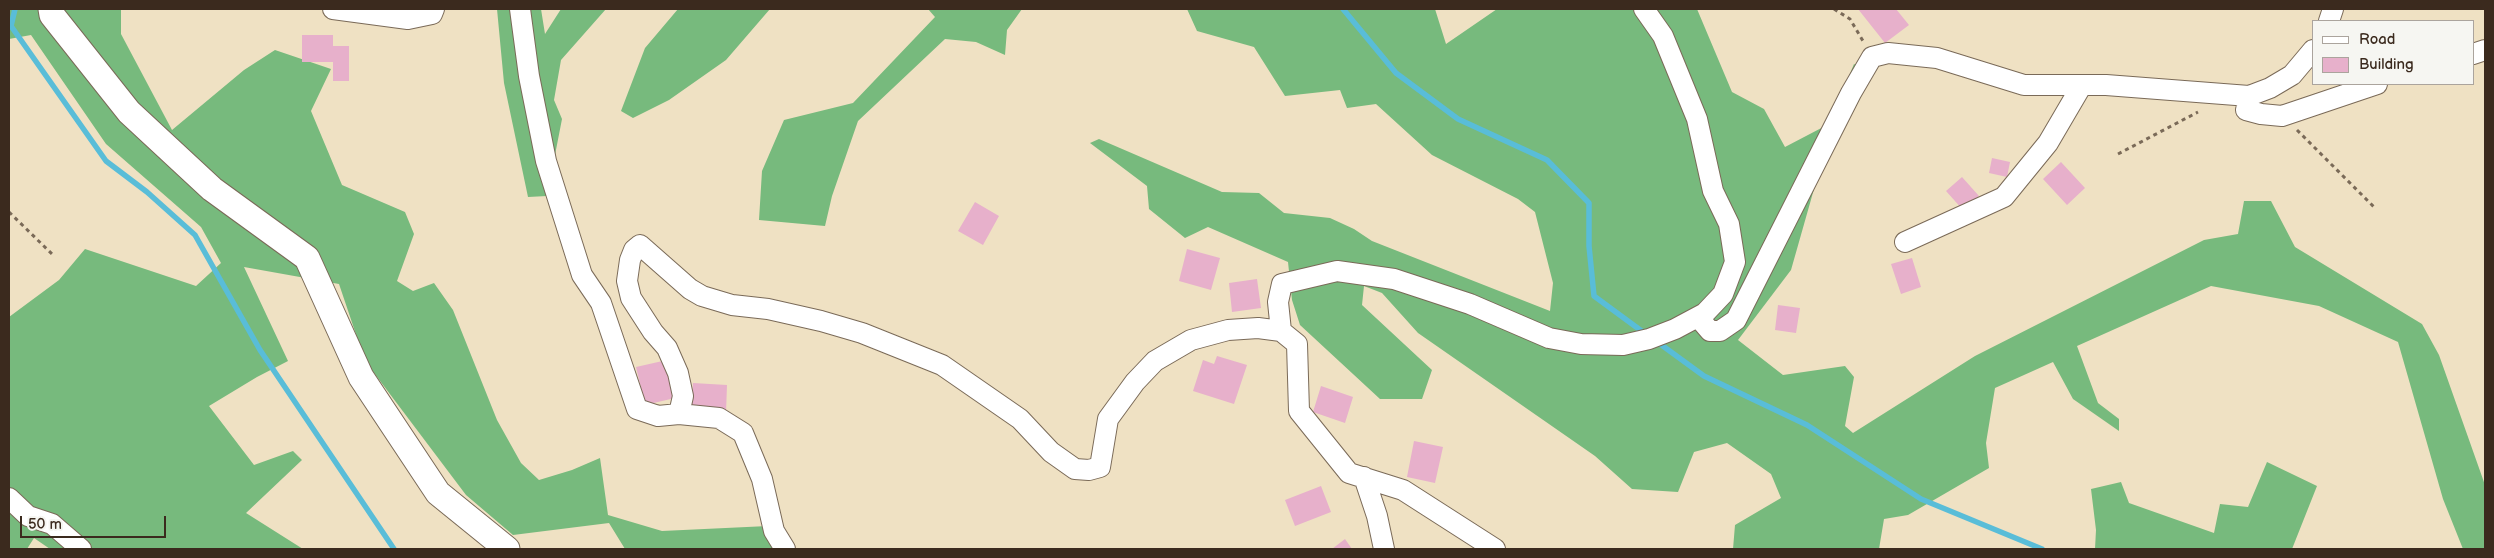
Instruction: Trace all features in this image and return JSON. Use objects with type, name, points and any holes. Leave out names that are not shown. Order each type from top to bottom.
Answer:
[{"type":"street","points":[[51,9],[52,15],[129,112],[212,190],[307,258],[361,377],[438,493],[507,549]]},
{"type":"street","points":[[332,9],[408,19],[432,14],[434,9]]},
{"type":"street","points":[[520,9],[529,76],[546,161],[582,275],[601,303],[637,409],[658,416],[679,414],[719,418],[743,433],[762,479],[774,530],[786,549]]},
{"type":"street","points":[[1281,331],[1278,302],[1282,284],[1337,271],[1394,279],[1470,304],[1549,338],[1581,344],[1623,345],[1649,339],[1705,313],[1723,294],[1734,262],[1729,224],[1713,191],[1697,119],[1663,36],[1644,9]]},
{"type":"street","points":[[1698,317],[1710,331],[1720,331],[1736,320],[1851,93],[1872,57],[1888,53],[1937,58],[2024,85],[2082,85],[2240,95],[2292,75],[2312,51]]},
{"type":"street","points":[[1905,242],[2004,197],[2048,143],[2082,85]]},
{"type":"street","points":[[2240,95],[2246,110],[2260,114],[2282,116],[2374,85]]},
{"type":"street","points":[[679,414],[683,396],[678,373],[667,348],[653,332],[631,298],[627,281],[630,260],[634,250],[640,245],[690,289],[702,296],[732,305],[768,309],[821,321],[862,334],[942,365],[1020,419],[1051,452],[1075,469],[1089,470],[1100,467],[1108,419],[1135,382],[1155,361],[1191,340],[1228,330],[1258,328],[1281,331],[1298,344],[1299,412],[1349,473],[1403,490],[1494,549]]},
{"type":"street","points":[[1364,477],[1377,516],[1384,549]]},
{"type":"street","points":[[9,498],[28,516],[52,524],[81,549]]},
{"type":"path","points":[[1834,9],[1850,19],[1872,57]]},
{"type":"path","points":[[2118,154],[2240,95]]},
{"type":"path","points":[[2282,116],[2376,209]]},
{"type":"path","points":[[9,212],[53,255]]},
{"type":"green space","points":[[9,9],[121,9],[121,34],[172,130],[244,70],[275,50],[331,69],[311,111],[342,185],[405,212],[414,234],[397,281],[413,291],[434,283],[453,310],[497,420],[521,463],[539,480],[572,470],[600,458],[608,515],[662,531],[768,526],[775,549],[625,549],[609,523],[513,535],[466,495],[365,361],[339,284],[244,267],[288,361],[209,406],[254,465],[293,451],[302,460],[246,513],[303,549],[50,549],[34,538],[27,549],[9,549],[9,317],[59,280],[85,249],[196,286],[221,263],[201,227],[106,144],[31,35],[9,39]]},
{"type":"green space","points":[[497,9],[541,9],[545,34],[561,9],[606,9],[561,60],[554,100],[562,119],[547,196],[528,197],[504,83]]},
{"type":"green space","points":[[678,9],[770,9],[726,60],[669,100],[633,118],[621,111],[645,48]]},
{"type":"green space","points":[[928,9],[1022,9],[1007,30],[1005,55],[976,42],[945,39],[858,121],[832,196],[825,226],[759,220],[762,171],[784,120],[853,103],[935,17]]},
{"type":"green space","points":[[1187,9],[1435,9],[1446,44],[1497,9],[1697,9],[1732,92],[1764,109],[1785,147],[1829,124],[1854,64],[1873,74],[1816,182],[1791,270],[1738,340],[1783,375],[1845,366],[1854,377],[1845,426],[1853,433],[1975,356],[2204,240],[2238,234],[2244,201],[2271,201],[2295,247],[2422,324],[2439,355],[2485,485],[2485,549],[2463,549],[2443,499],[2398,342],[2319,306],[2211,286],[2077,346],[2098,403],[2119,419],[2119,431],[2073,399],[2053,362],[1995,388],[1986,443],[1989,468],[1908,515],[1884,519],[1879,549],[1733,549],[1735,525],[1781,498],[1771,474],[1727,443],[1694,452],[1678,492],[1632,489],[1595,456],[1418,333],[1382,293],[1364,286],[1362,305],[1432,370],[1422,399],[1380,399],[1300,325],[1292,300],[1288,262],[1208,227],[1185,238],[1149,209],[1147,186],[1090,143],[1099,139],[1222,192],[1259,193],[1284,213],[1330,218],[1354,229],[1372,241],[1550,311],[1553,283],[1535,212],[1518,199],[1432,155],[1376,104],[1347,108],[1340,90],[1285,96],[1254,47],[1197,31]]},
{"type":"green space","points":[[2267,462],[2317,486],[2292,549],[2095,549],[2096,530],[2091,489],[2121,482],[2129,503],[2214,533],[2220,504],[2248,507]]},
{"type":"building","points":[[1858,9],[1896,9],[1909,25],[1885,43]]},
{"type":"building","points":[[302,35],[333,35],[333,46],[349,46],[349,81],[333,81],[333,62],[302,62]]},
{"type":"building","points":[[1992,158],[2010,162],[2007,177],[1989,173]]},
{"type":"building","points":[[2061,162],[2085,188],[2067,205],[2043,179]]},
{"type":"building","points":[[1962,177],[1979,196],[1963,210],[1946,191]]},
{"type":"building","points":[[975,202],[999,216],[983,245],[958,231]]},
{"type":"building","points":[[1187,249],[1220,258],[1211,290],[1179,281]]},
{"type":"building","points":[[1912,258],[1921,287],[1901,294],[1891,264]]},
{"type":"building","points":[[1257,279],[1261,308],[1232,312],[1229,283]]},
{"type":"building","points":[[1778,305],[1800,308],[1796,333],[1775,330]]},
{"type":"building","points":[[1217,356],[1247,365],[1234,404],[1193,391],[1203,360],[1214,364]]},
{"type":"building","points":[[667,360],[675,398],[645,405],[636,367]]},
{"type":"building","points":[[693,383],[727,385],[726,413],[691,411]]},
{"type":"building","points":[[1321,386],[1353,397],[1345,423],[1313,412]]},
{"type":"building","points":[[1414,441],[1443,447],[1435,483],[1407,477]]},
{"type":"building","points":[[1321,486],[1331,512],[1295,526],[1285,500]]},
{"type":"building","points":[[1345,539],[1352,549],[1332,549]]},
{"type":"waterway","points":[[15,9],[11,26],[106,161],[147,192],[195,235],[260,350],[394,549]]},
{"type":"waterway","points":[[1343,9],[1396,73],[1458,119],[1547,160],[1589,203],[1589,246],[1594,296],[1647,335]]},
{"type":"waterway","points":[[1656,341],[1704,376],[1807,425],[1921,499],[2042,549]]}]
